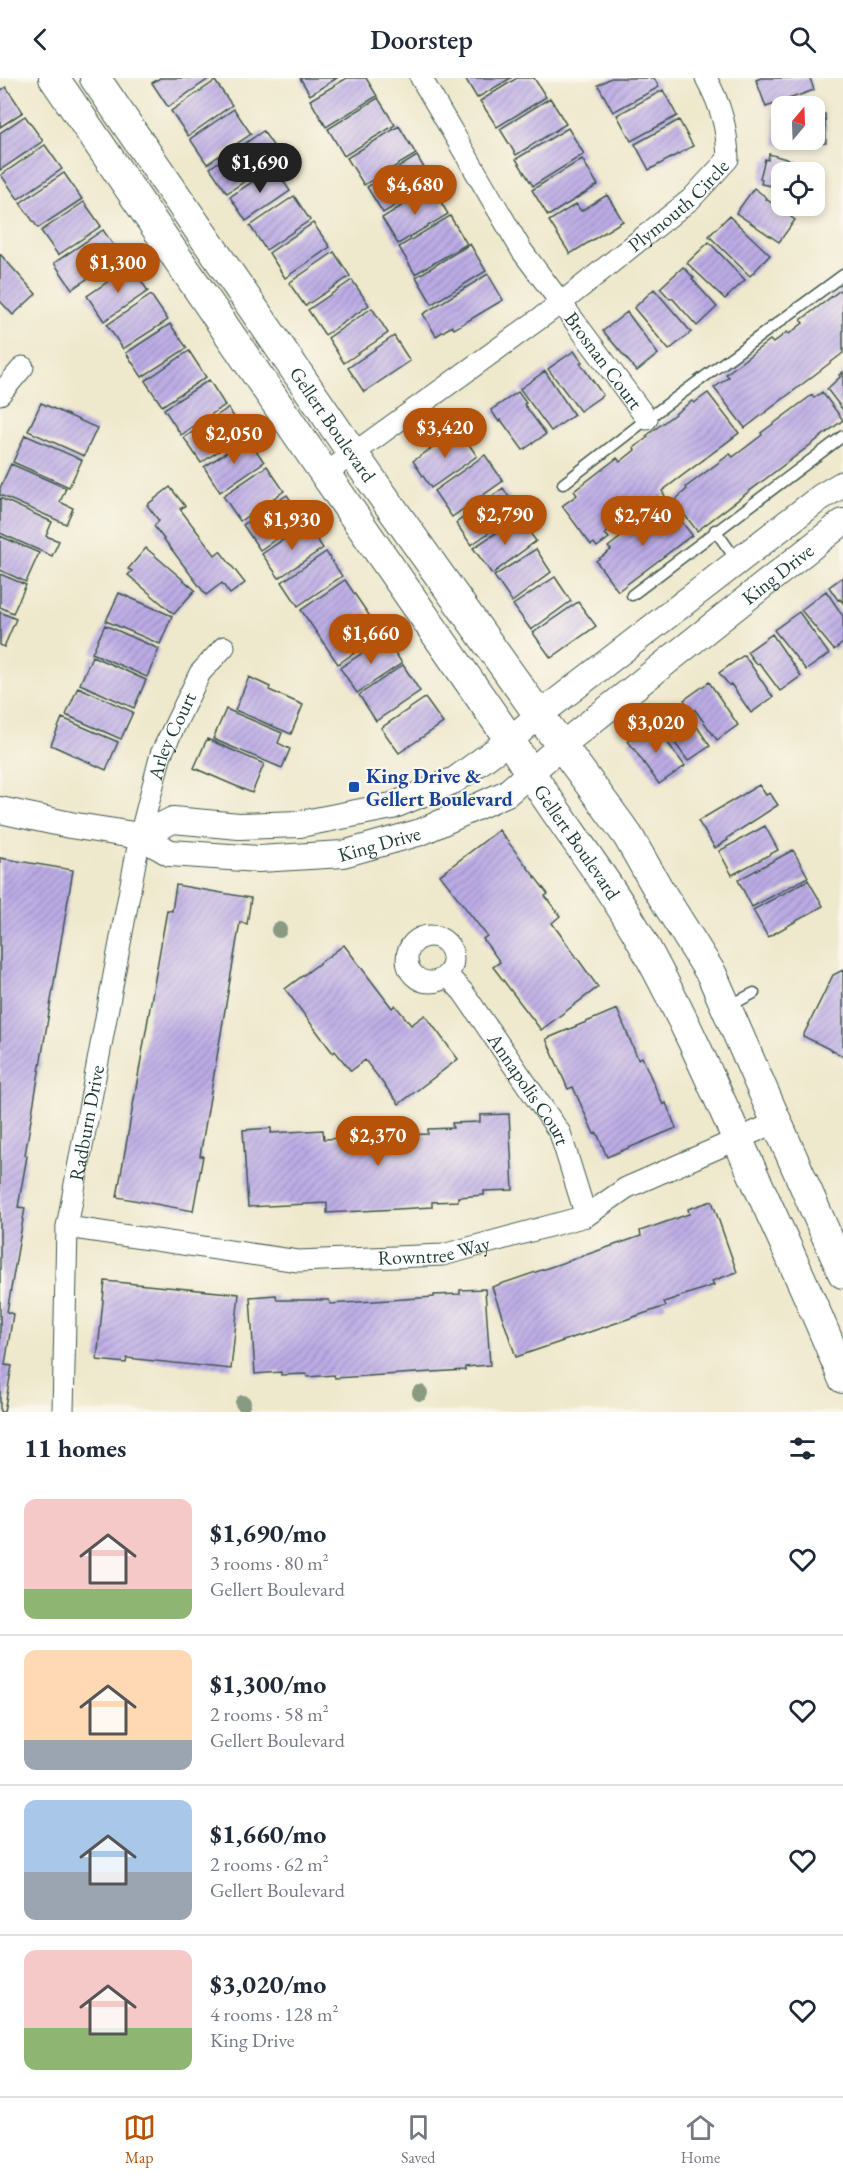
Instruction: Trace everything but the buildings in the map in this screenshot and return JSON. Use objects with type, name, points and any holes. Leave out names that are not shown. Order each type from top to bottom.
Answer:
[{"type":"main road","name":"Gellert Boulevard","points":[[54,78],[510,740],[530,775],[596,865],[670,992],[738,1139],[843,1378]]},
{"type":"main road","name":"Gellert Boulevard","points":[[95,78],[353,454],[628,836],[712,975],[843,1273]]},
{"type":"street","points":[[421,78],[522,251],[561,303]]},
{"type":"street","name":"Plymouth Circle","points":[[325,474],[561,303],[691,199],[728,159],[727,133],[715,95],[706,78]]},
{"type":"street","name":"Brosnan Court","points":[[561,303],[647,419]]},
{"type":"street","points":[[0,394],[23,367]]},
{"type":"street","name":"King Drive","points":[[140,836],[172,820],[239,826],[300,824],[392,806],[455,780],[510,740],[539,715],[821,497],[843,484]]},
{"type":"street","name":"King Drive","points":[[0,810],[70,825],[140,836],[170,853],[259,859],[343,854],[421,832],[507,794],[562,745],[843,522]]},
{"type":"street","name":"Arley Court","points":[[140,836],[160,754],[200,673],[224,647]]},
{"type":"street","name":"Radburn Drive","points":[[63,1412],[68,1227],[140,836]]},
{"type":"street","name":"Annapolis Court","points":[[447,975],[463,992],[560,1133],[586,1216]]},
{"type":"street","name":"Rowntree Way","points":[[68,1227],[298,1261],[443,1255],[586,1216],[626,1188],[777,1122]]},
{"type":"lane","points":[[563,484],[647,419],[843,275]]},
{"type":"lane","points":[[632,595],[843,436]]},
{"type":"lane","points":[[716,530],[738,562]]},
{"type":"lane","points":[[727,1008],[754,993]]},
{"type":"place","name":"King Drive & Gellert Boulevard","points":[[354,787]]}]
